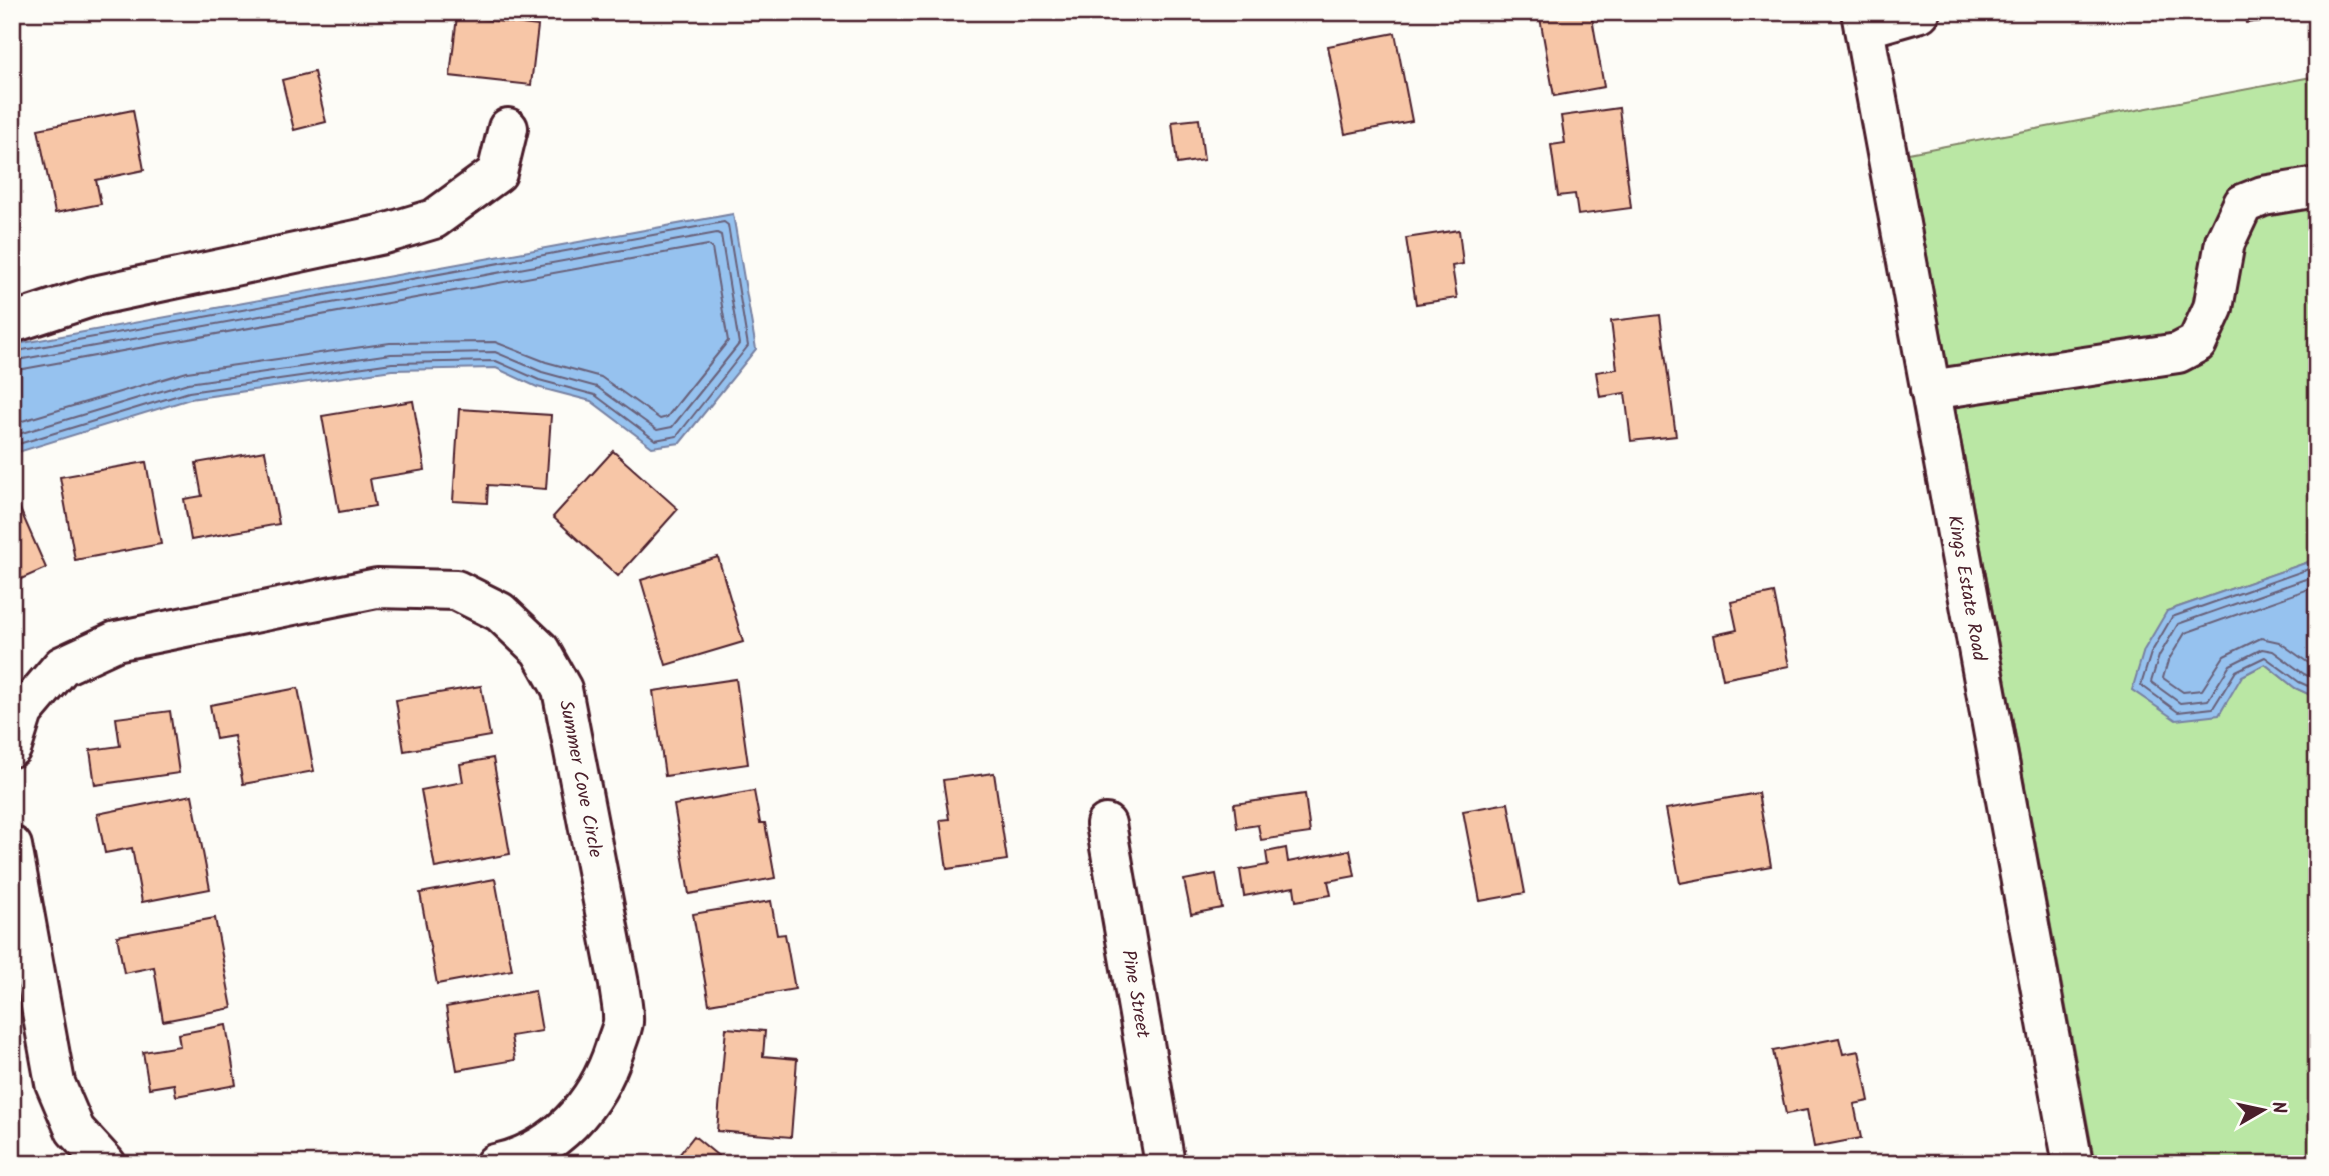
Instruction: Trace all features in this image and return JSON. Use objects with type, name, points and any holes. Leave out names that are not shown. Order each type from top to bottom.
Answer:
[{"type":"street","points":[[1863,20],[1920,12]]},
{"type":"street","name":"Kings Estate Road","points":[[1863,20],[2073,1164]]},
{"type":"street","points":[[12,323],[94,296],[306,253],[434,219],[497,173],[508,128]]},
{"type":"street","points":[[1930,390],[2178,353],[2197,343],[2213,309],[2225,242],[2243,204],[2263,196],[2317,187]]},
{"type":"street","name":"Summer Cove Circle","points":[[12,747],[23,712],[62,666],[116,641],[377,588],[456,590],[500,612],[540,650],[562,689],[620,984],[622,1022],[609,1066],[586,1107],[561,1134],[506,1162],[495,1164]]},
{"type":"street","name":"Pine Street","points":[[1106,824],[1165,1164]]},
{"type":"street","points":[[12,846],[55,1083],[75,1130],[106,1164]]},
{"type":"green space","points":[[2317,76],[2317,559],[2167,611],[2242,676],[2265,664],[2295,688],[2317,698],[2317,1164],[2095,1164],[1908,153]]},
{"type":"water","points":[[733,214],[756,349],[680,443],[652,447],[591,401],[537,387],[496,368],[392,370],[190,399],[12,454],[12,345]]},
{"type":"water","points":[[2317,559],[2317,698],[2295,688],[2265,664],[2242,676],[2219,715],[2176,720],[2132,690],[2144,650],[2167,611]]},
{"type":"building","points":[[1539,12],[1591,12],[1604,87],[1554,96]]},
{"type":"building","points":[[2244,12],[2317,12],[2317,15],[2246,23]]},
{"type":"building","points":[[457,16],[538,26],[531,85],[450,76]]},
{"type":"building","points":[[1395,33],[1412,121],[1345,134],[1328,46]]},
{"type":"building","points":[[314,72],[326,122],[294,130],[282,80]]},
{"type":"building","points":[[1619,108],[1631,208],[1578,215],[1575,194],[1558,196],[1551,145],[1565,143],[1561,116]]},
{"type":"building","points":[[133,110],[144,170],[96,180],[101,204],[55,213],[38,129]]},
{"type":"building","points":[[1199,119],[1204,160],[1177,164],[1172,122]]},
{"type":"building","points":[[2317,229],[2317,278],[2309,230]]},
{"type":"building","points":[[1459,230],[1463,264],[1452,266],[1457,298],[1416,304],[1406,238]]},
{"type":"building","points":[[1660,315],[1676,436],[1631,441],[1625,393],[1600,397],[1596,372],[1617,369],[1611,321]]},
{"type":"building","points":[[413,401],[425,470],[370,479],[375,506],[339,512],[322,416]]},
{"type":"building","points":[[459,409],[551,415],[546,489],[488,485],[487,503],[453,501]]},
{"type":"building","points":[[265,451],[279,524],[191,540],[184,499],[202,496],[196,463]]},
{"type":"building","points":[[613,451],[678,509],[618,576],[553,517]]},
{"type":"building","points":[[146,462],[161,544],[75,560],[60,477]]},
{"type":"building","points":[[16,500],[46,568],[12,583],[12,502]]},
{"type":"building","points":[[718,557],[743,642],[666,665],[641,580]]},
{"type":"building","points":[[1774,593],[1789,666],[1723,679],[1714,635],[1737,630],[1731,602]]},
{"type":"building","points":[[736,679],[748,764],[665,776],[653,691]]},
{"type":"building","points":[[481,686],[490,736],[404,751],[396,700]]},
{"type":"building","points":[[298,688],[314,771],[243,784],[234,736],[216,739],[210,705]]},
{"type":"building","points":[[170,711],[179,773],[95,785],[90,750],[120,746],[116,718]]},
{"type":"building","points":[[493,758],[510,854],[435,868],[421,790],[463,782],[460,764]]},
{"type":"building","points":[[994,773],[1007,860],[947,869],[940,820],[949,819],[943,780]]},
{"type":"building","points":[[754,791],[760,823],[765,823],[775,878],[689,894],[674,805]]},
{"type":"building","points":[[1758,793],[1771,866],[1680,883],[1666,809]]},
{"type":"building","points":[[1305,794],[1310,833],[1261,840],[1258,825],[1237,828],[1234,804]]},
{"type":"building","points":[[192,795],[210,889],[142,902],[132,848],[105,853],[97,814]]},
{"type":"building","points":[[1508,803],[1525,893],[1480,901],[1463,811]]},
{"type":"building","points":[[1286,848],[1288,862],[1350,850],[1355,876],[1328,881],[1331,895],[1296,901],[1294,887],[1244,896],[1240,870],[1268,865],[1266,852]]},
{"type":"building","points":[[1216,874],[1222,908],[1191,914],[1184,880]]},
{"type":"building","points":[[495,879],[512,970],[437,984],[420,893]]},
{"type":"building","points":[[771,901],[777,935],[785,934],[795,989],[709,1004],[693,914]]},
{"type":"building","points":[[215,918],[232,1008],[163,1021],[154,967],[124,973],[117,936]]},
{"type":"building","points":[[535,991],[542,1031],[511,1036],[515,1060],[457,1070],[446,1007]]},
{"type":"building","points":[[226,1025],[236,1085],[176,1096],[174,1084],[149,1088],[143,1052],[180,1046],[178,1034]]},
{"type":"building","points":[[726,1028],[765,1031],[763,1056],[797,1059],[791,1137],[717,1131]]},
{"type":"building","points":[[1839,1038],[1843,1054],[1859,1051],[1869,1101],[1854,1104],[1861,1138],[1814,1147],[1807,1110],[1786,1114],[1773,1051]]},
{"type":"building","points":[[694,1136],[728,1164],[672,1164]]}]
